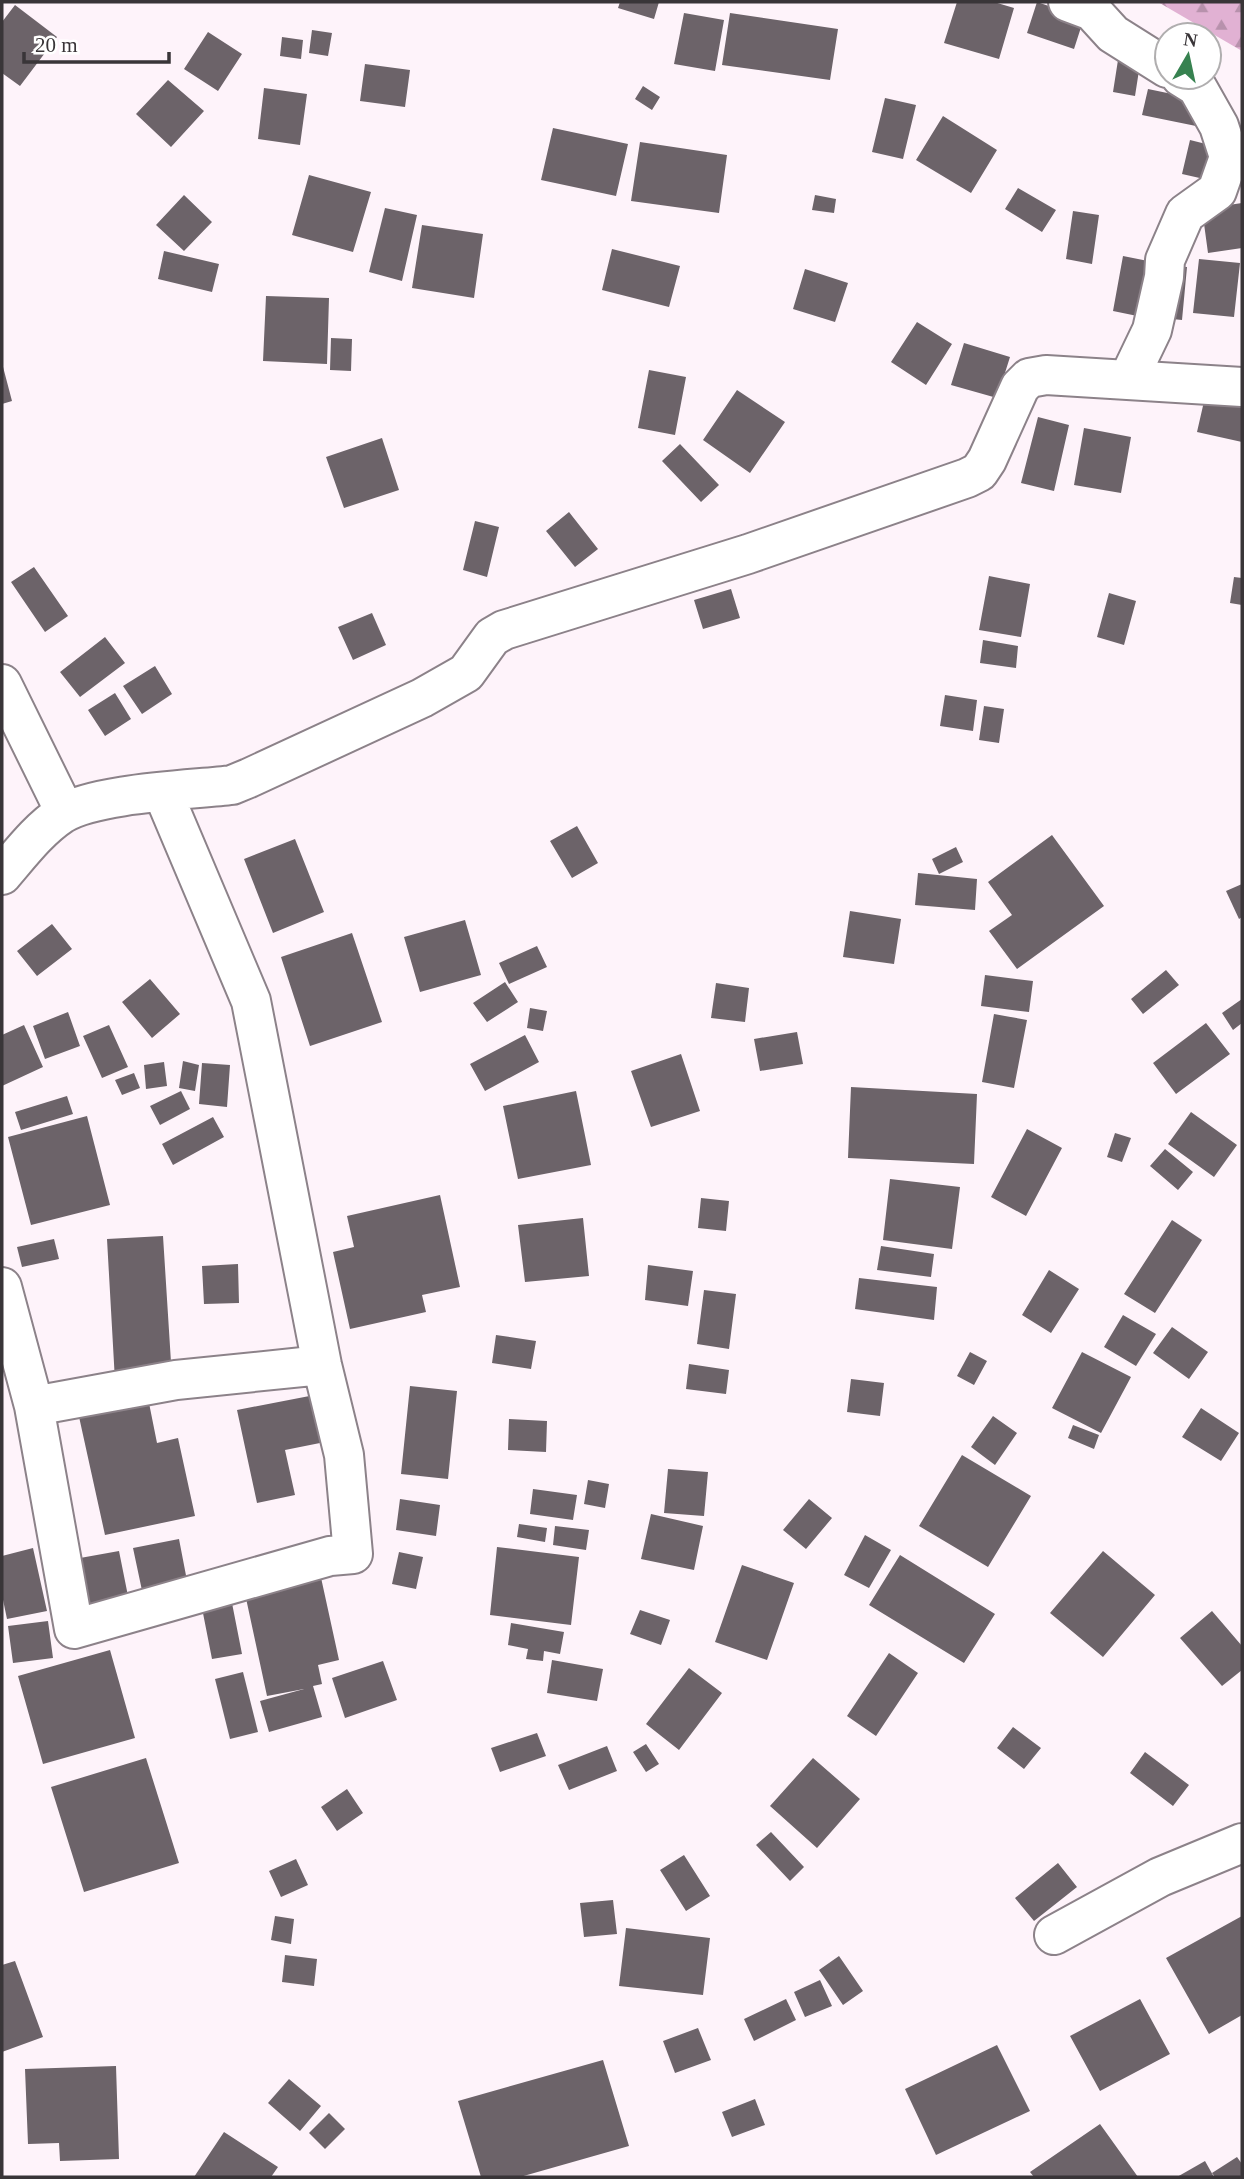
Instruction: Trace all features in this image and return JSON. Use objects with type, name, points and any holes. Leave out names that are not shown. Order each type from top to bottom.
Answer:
[{"type":"street","points":[[1068,2],[1092,11],[1113,34],[1153,59]]},
{"type":"street","points":[[1128,380],[1152,330],[1164,277],[1165,260],[1185,214],[1217,191],[1229,157],[1231,120],[1201,91]]},
{"type":"street","points":[[2,875],[42,829],[65,812],[98,800],[232,785],[422,698],[466,673],[492,636],[504,630],[748,554],[967,478],[979,472],[987,460],[1020,387],[1029,379],[1046,375],[1242,387]]},
{"type":"street","points":[[2,684],[65,812]]},
{"type":"street","points":[[2,1287],[34,1406],[74,1629],[330,1556],[353,1554],[344,1455],[322,1365],[251,1001],[163,793]]},
{"type":"street","points":[[34,1406],[176,1380],[322,1365]]},
{"type":"street","points":[[1054,1935],[1160,1877],[1242,1843]]},
{"type":"green space","points":[[1158,2],[1242,2],[1242,51],[1223,40],[1223,21],[1191,21]]},
{"type":"building","points":[[620,2],[659,2],[654,19],[618,8]]},
{"type":"building","points":[[957,2],[994,2],[1014,8],[999,59],[944,43]]},
{"type":"building","points":[[1037,2],[1084,18],[1074,49],[1027,33]]},
{"type":"building","points":[[15,5],[57,37],[20,86],[2,73],[2,22]]},
{"type":"building","points":[[684,13],[724,20],[715,71],[674,64]]},
{"type":"building","points":[[730,13],[838,29],[830,80],[722,65]]},
{"type":"building","points":[[312,30],[332,33],[328,56],[309,53]]},
{"type":"building","points":[[208,32],[242,54],[218,91],[184,69]]},
{"type":"building","points":[[282,37],[303,40],[301,59],[280,56]]},
{"type":"building","points":[[1118,60],[1140,64],[1135,96],[1113,92]]},
{"type":"building","points":[[365,64],[410,70],[405,107],[360,101]]},
{"type":"building","points":[[168,80],[204,111],[171,147],[136,114]]},
{"type":"building","points":[[643,86],[660,97],[652,110],[635,99]]},
{"type":"building","points":[[264,88],[307,94],[300,145],[258,139]]},
{"type":"building","points":[[1148,89],[1201,100],[1196,126],[1142,115]]},
{"type":"building","points":[[885,98],[916,105],[903,159],[872,152]]},
{"type":"building","points":[[943,116],[997,150],[971,193],[916,160]]},
{"type":"building","points":[[553,128],[628,144],[616,196],[541,180]]},
{"type":"building","points":[[1190,140],[1222,148],[1213,181],[1182,174]]},
{"type":"building","points":[[640,142],[727,155],[719,213],[631,201]]},
{"type":"building","points":[[309,175],[371,192],[353,252],[292,235]]},
{"type":"building","points":[[1018,188],[1056,210],[1042,232],[1005,209]]},
{"type":"building","points":[[184,195],[212,222],[184,251],[156,225]]},
{"type":"building","points":[[815,195],[836,199],[834,213],[812,210]]},
{"type":"building","points":[[1242,203],[1242,248],[1208,253],[1202,209]]},
{"type":"building","points":[[385,208],[417,215],[402,281],[369,272]]},
{"type":"building","points":[[1073,211],[1099,215],[1092,264],[1066,259]]},
{"type":"building","points":[[422,225],[483,234],[474,298],[412,288]]},
{"type":"building","points":[[612,249],[680,266],[669,307],[602,290]]},
{"type":"building","points":[[164,251],[219,264],[212,292],[158,279]]},
{"type":"building","points":[[1123,256],[1163,264],[1152,319],[1113,311]]},
{"type":"building","points":[[1199,259],[1240,263],[1234,317],[1193,313]]},
{"type":"building","points":[[1167,266],[1187,267],[1182,320],[1162,318]]},
{"type":"building","points":[[805,269],[848,283],[835,322],[793,309]]},
{"type":"building","points":[[266,296],[329,298],[327,364],[263,361]]},
{"type":"building","points":[[917,322],[952,344],[926,385],[891,362]]},
{"type":"building","points":[[331,338],[352,339],[351,371],[330,370]]},
{"type":"building","points":[[964,343],[1010,357],[997,398],[951,385]]},
{"type":"building","points":[[2,363],[12,401],[2,404]]},
{"type":"building","points":[[649,370],[686,377],[675,435],[638,428]]},
{"type":"building","points":[[737,390],[785,422],[750,473],[703,440]]},
{"type":"building","points":[[1205,397],[1242,406],[1242,442],[1197,432]]},
{"type":"building","points":[[1038,417],[1069,425],[1054,491],[1021,483]]},
{"type":"building","points":[[1084,428],[1131,437],[1121,493],[1074,485]]},
{"type":"building","points":[[382,438],[399,490],[344,508],[326,457]]},
{"type":"building","points":[[680,444],[719,485],[701,502],[662,461]]},
{"type":"building","points":[[569,512],[598,549],[575,567],[546,531]]},
{"type":"building","points":[[475,521],[499,527],[487,577],[463,570]]},
{"type":"building","points":[[34,567],[68,616],[45,632],[11,582]]},
{"type":"building","points":[[989,576],[1030,584],[1021,637],[979,630]]},
{"type":"building","points":[[1234,577],[1242,578],[1242,605],[1230,603]]},
{"type":"building","points":[[731,589],[740,618],[703,629],[694,600]]},
{"type":"building","points":[[1109,593],[1136,601],[1124,645],[1097,637]]},
{"type":"building","points":[[372,613],[386,645],[353,660],[338,627]]},
{"type":"building","points":[[105,637],[125,663],[80,697],[60,672]]},
{"type":"building","points":[[983,640],[1018,646],[1016,668],[980,663]]},
{"type":"building","points":[[155,666],[172,694],[142,714],[123,686]]},
{"type":"building","points":[[115,693],[131,719],[105,736],[88,710]]},
{"type":"building","points":[[945,695],[977,700],[973,731],[940,726]]},
{"type":"building","points":[[984,706],[1004,709],[999,743],[979,740]]},
{"type":"building","points":[[577,826],[598,863],[572,878],[550,841]]},
{"type":"building","points":[[1052,835],[1104,906],[1017,969],[989,931],[1012,915],[988,882]]},
{"type":"building","points":[[295,839],[324,912],[273,933],[244,859]]},
{"type":"building","points":[[956,847],[963,862],[939,874],[932,859]]},
{"type":"building","points":[[918,873],[977,879],[975,910],[915,905]]},
{"type":"building","points":[[1242,884],[1242,917],[1239,919],[1226,891]]},
{"type":"building","points":[[850,911],[901,919],[894,964],[843,957]]},
{"type":"building","points":[[465,920],[481,975],[420,992],[404,937]]},
{"type":"building","points":[[52,924],[72,949],[37,976],[17,951]]},
{"type":"building","points":[[352,933],[382,1022],[310,1046],[281,957]]},
{"type":"building","points":[[537,946],[547,967],[509,984],[499,963]]},
{"type":"building","points":[[1166,970],[1179,985],[1143,1014],[1131,999]]},
{"type":"building","points":[[985,975],[1033,981],[1029,1012],[981,1006]]},
{"type":"building","points":[[150,979],[180,1014],[152,1038],[122,1002]]},
{"type":"building","points":[[505,982],[518,1002],[487,1022],[473,1003]]},
{"type":"building","points":[[716,983],[749,988],[745,1022],[711,1018]]},
{"type":"building","points":[[1242,999],[1242,1023],[1233,1030],[1222,1013]]},
{"type":"building","points":[[530,1008],[547,1011],[543,1031],[527,1028]]},
{"type":"building","points":[[68,1012],[80,1046],[45,1059],[33,1026]]},
{"type":"building","points":[[994,1014],[1027,1020],[1014,1088],[982,1082]]},
{"type":"building","points":[[1206,1023],[1230,1054],[1176,1094],[1153,1063]]},
{"type":"building","points":[[24,1025],[43,1067],[2,1086],[2,1035]]},
{"type":"building","points":[[109,1025],[128,1067],[102,1078],[83,1036]]},
{"type":"building","points":[[797,1032],[803,1064],[760,1071],[754,1039]]},
{"type":"building","points":[[525,1035],[539,1062],[485,1091],[470,1064]]},
{"type":"building","points":[[681,1054],[700,1111],[651,1127],[631,1071]]},
{"type":"building","points":[[183,1061],[199,1065],[195,1091],[179,1088]]},
{"type":"building","points":[[164,1062],[167,1086],[146,1089],[144,1065]]},
{"type":"building","points":[[202,1063],[230,1065],[227,1107],[199,1104]]},
{"type":"building","points":[[134,1073],[140,1088],[122,1095],[115,1080]]},
{"type":"building","points":[[851,1087],[977,1094],[974,1164],[848,1158]]},
{"type":"building","points":[[181,1091],[190,1109],[160,1125],[150,1106]]},
{"type":"building","points":[[576,1091],[591,1165],[518,1179],[503,1106]]},
{"type":"building","points":[[67,1096],[73,1114],[21,1130],[15,1112]]},
{"type":"building","points":[[1191,1112],[1237,1145],[1214,1177],[1168,1144]]},
{"type":"building","points":[[87,1116],[110,1205],[31,1225],[8,1137]]},
{"type":"building","points":[[213,1117],[224,1137],[173,1165],[162,1144]]},
{"type":"building","points":[[1027,1129],[1062,1148],[1026,1216],[991,1197]]},
{"type":"building","points":[[1115,1133],[1131,1138],[1122,1162],[1107,1157]]},
{"type":"building","points":[[1165,1149],[1193,1172],[1178,1190],[1150,1166]]},
{"type":"building","points":[[890,1179],[960,1187],[952,1249],[883,1240]]},
{"type":"building","points":[[440,1195],[460,1287],[422,1295],[426,1312],[350,1329],[333,1252],[354,1247],[347,1216]]},
{"type":"building","points":[[701,1198],[729,1201],[726,1231],[698,1228]]},
{"type":"building","points":[[583,1218],[589,1276],[525,1282],[518,1225]]},
{"type":"building","points":[[1172,1220],[1202,1240],[1155,1313],[1124,1294]]},
{"type":"building","points":[[163,1236],[172,1378],[115,1381],[107,1239]]},
{"type":"building","points":[[54,1239],[59,1259],[22,1267],[17,1247]]},
{"type":"building","points":[[881,1246],[934,1254],[931,1277],[877,1270]]},
{"type":"building","points":[[238,1264],[239,1303],[204,1304],[202,1266]]},
{"type":"building","points":[[648,1265],[693,1271],[688,1306],[645,1300]]},
{"type":"building","points":[[1049,1270],[1079,1289],[1051,1333],[1022,1315]]},
{"type":"building","points":[[859,1278],[937,1287],[934,1320],[855,1309]]},
{"type":"building","points":[[704,1290],[736,1294],[729,1349],[697,1344]]},
{"type":"building","points":[[1123,1315],[1156,1334],[1136,1366],[1104,1347]]},
{"type":"building","points":[[1172,1327],[1208,1352],[1189,1379],[1153,1353]]},
{"type":"building","points":[[496,1335],[536,1341],[531,1369],[492,1363]]},
{"type":"building","points":[[970,1352],[987,1361],[974,1385],[957,1376]]},
{"type":"building","points":[[1082,1352],[1131,1377],[1101,1433],[1052,1408]]},
{"type":"building","points":[[689,1364],[729,1370],[726,1394],[686,1389]]},
{"type":"building","points":[[851,1379],[884,1383],[880,1416],[847,1412]]},
{"type":"building","points":[[410,1386],[457,1391],[448,1479],[401,1474]]},
{"type":"building","points":[[146,1388],[157,1443],[178,1438],[195,1516],[105,1535],[76,1403]]},
{"type":"building","points":[[325,1393],[335,1440],[285,1450],[295,1495],[257,1503],[237,1410]]},
{"type":"building","points":[[1201,1408],[1239,1433],[1221,1461],[1182,1437]]},
{"type":"building","points":[[993,1416],[1017,1433],[995,1465],[971,1447]]},
{"type":"building","points":[[509,1419],[547,1421],[546,1452],[508,1450]]},
{"type":"building","points":[[1073,1425],[1099,1435],[1094,1449],[1068,1438]]},
{"type":"building","points":[[962,1455],[1031,1496],[988,1567],[919,1526]]},
{"type":"building","points":[[668,1469],[708,1472],[704,1516],[664,1513]]},
{"type":"building","points":[[588,1480],[609,1484],[605,1508],[584,1504]]},
{"type":"building","points":[[533,1489],[577,1495],[573,1520],[530,1514]]},
{"type":"building","points":[[400,1499],[440,1505],[436,1536],[396,1530]]},
{"type":"building","points":[[809,1499],[832,1518],[806,1549],[783,1530]]},
{"type":"building","points":[[651,1514],[703,1526],[694,1570],[641,1559]]},
{"type":"building","points":[[519,1524],[547,1528],[545,1542],[517,1537]]},
{"type":"building","points":[[555,1526],[589,1530],[586,1550],[553,1545]]},
{"type":"building","points":[[865,1535],[891,1550],[869,1588],[844,1575]]},
{"type":"building","points":[[179,1539],[189,1591],[144,1600],[133,1548]]},
{"type":"building","points":[[497,1547],[579,1557],[571,1625],[490,1615]]},
{"type":"building","points":[[33,1548],[47,1611],[7,1619],[2,1595],[2,1556]]},
{"type":"building","points":[[119,1551],[131,1611],[80,1620],[69,1560]]},
{"type":"building","points":[[1103,1551],[1155,1595],[1103,1657],[1050,1613]]},
{"type":"building","points":[[399,1552],[423,1557],[416,1589],[392,1584]]},
{"type":"building","points":[[900,1555],[995,1614],[964,1663],[869,1605]]},
{"type":"building","points":[[742,1565],[794,1583],[767,1660],[715,1642]]},
{"type":"building","points":[[320,1573],[339,1660],[318,1665],[322,1684],[313,1686],[322,1717],[269,1732],[260,1701],[304,1689],[267,1696],[244,1589]]},
{"type":"building","points":[[231,1598],[242,1654],[212,1659],[201,1603]]},
{"type":"building","points":[[640,1610],[670,1620],[661,1645],[630,1634]]},
{"type":"building","points":[[1212,1611],[1242,1646],[1242,1670],[1222,1686],[1180,1638]]},
{"type":"building","points":[[48,1621],[53,1658],[13,1663],[8,1626]]},
{"type":"building","points":[[511,1623],[564,1632],[560,1654],[544,1651],[543,1661],[526,1659],[528,1649],[508,1645]]},
{"type":"building","points":[[110,1650],[135,1738],[43,1764],[18,1676]]},
{"type":"building","points":[[889,1653],[918,1673],[876,1736],[847,1716]]},
{"type":"building","points":[[552,1660],[603,1669],[597,1701],[547,1693]]},
{"type":"building","points":[[383,1661],[397,1700],[345,1718],[332,1678]]},
{"type":"building","points":[[689,1668],[722,1693],[679,1750],[646,1724]]},
{"type":"building","points":[[243,1672],[258,1732],[230,1739],[215,1679]]},
{"type":"building","points":[[1013,1727],[1041,1748],[1024,1769],[997,1748]]},
{"type":"building","points":[[537,1733],[546,1756],[500,1772],[491,1748]]},
{"type":"building","points":[[646,1744],[659,1764],[646,1772],[633,1752]]},
{"type":"building","points":[[607,1746],[617,1771],[569,1790],[558,1765]]},
{"type":"building","points":[[1145,1752],[1189,1785],[1173,1806],[1130,1773]]},
{"type":"building","points":[[146,1758],[179,1863],[84,1892],[51,1787]]},
{"type":"building","points":[[813,1758],[860,1799],[817,1848],[770,1806]]},
{"type":"building","points":[[347,1789],[363,1813],[337,1831],[321,1807]]},
{"type":"building","points":[[771,1832],[804,1867],[790,1881],[756,1845]]},
{"type":"building","points":[[684,1855],[710,1896],[686,1911],[660,1870]]},
{"type":"building","points":[[296,1859],[308,1885],[281,1897],[269,1871]]},
{"type":"building","points":[[1058,1863],[1077,1887],[1034,1921],[1015,1898]]},
{"type":"building","points":[[613,1900],[617,1934],[584,1937],[580,1903]]},
{"type":"building","points":[[275,1916],[294,1919],[291,1944],[271,1940]]},
{"type":"building","points":[[1242,1916],[1242,2015],[1209,2034],[1166,1958]]},
{"type":"building","points":[[626,1928],[710,1938],[703,1995],[619,1986]]},
{"type":"building","points":[[285,1955],[317,1959],[314,1986],[282,1982]]},
{"type":"building","points":[[839,1956],[863,1991],[843,2005],[819,1970]]},
{"type":"building","points":[[15,1961],[43,2037],[2,2052],[2,1965]]},
{"type":"building","points":[[820,1980],[832,2006],[805,2017],[794,1992]]},
{"type":"building","points":[[786,1999],[796,2020],[754,2041],[744,2019]]},
{"type":"building","points":[[1140,1999],[1170,2054],[1100,2091],[1070,2036]]},
{"type":"building","points":[[698,2028],[711,2060],[675,2073],[663,2041]]},
{"type":"building","points":[[997,2045],[1030,2111],[936,2155],[905,2089]]},
{"type":"building","points":[[603,2060],[629,2146],[520,2177],[481,2177],[458,2101]]},
{"type":"building","points":[[116,2066],[119,2159],[60,2161],[59,2143],[28,2144],[25,2069]]},
{"type":"building","points":[[289,2079],[321,2106],[300,2131],[268,2103]]},
{"type":"building","points":[[755,2099],[765,2125],[732,2137],[722,2112]]},
{"type":"building","points":[[329,2113],[345,2129],[325,2149],[309,2133]]},
{"type":"building","points":[[1100,2124],[1138,2177],[1034,2177],[1030,2172]]},
{"type":"building","points":[[224,2132],[278,2167],[271,2177],[194,2177]]},
{"type":"building","points":[[1237,2157],[1242,2164],[1242,2177],[1215,2177],[1212,2173]]},
{"type":"building","points":[[1205,2161],[1214,2177],[1177,2177]]}]
